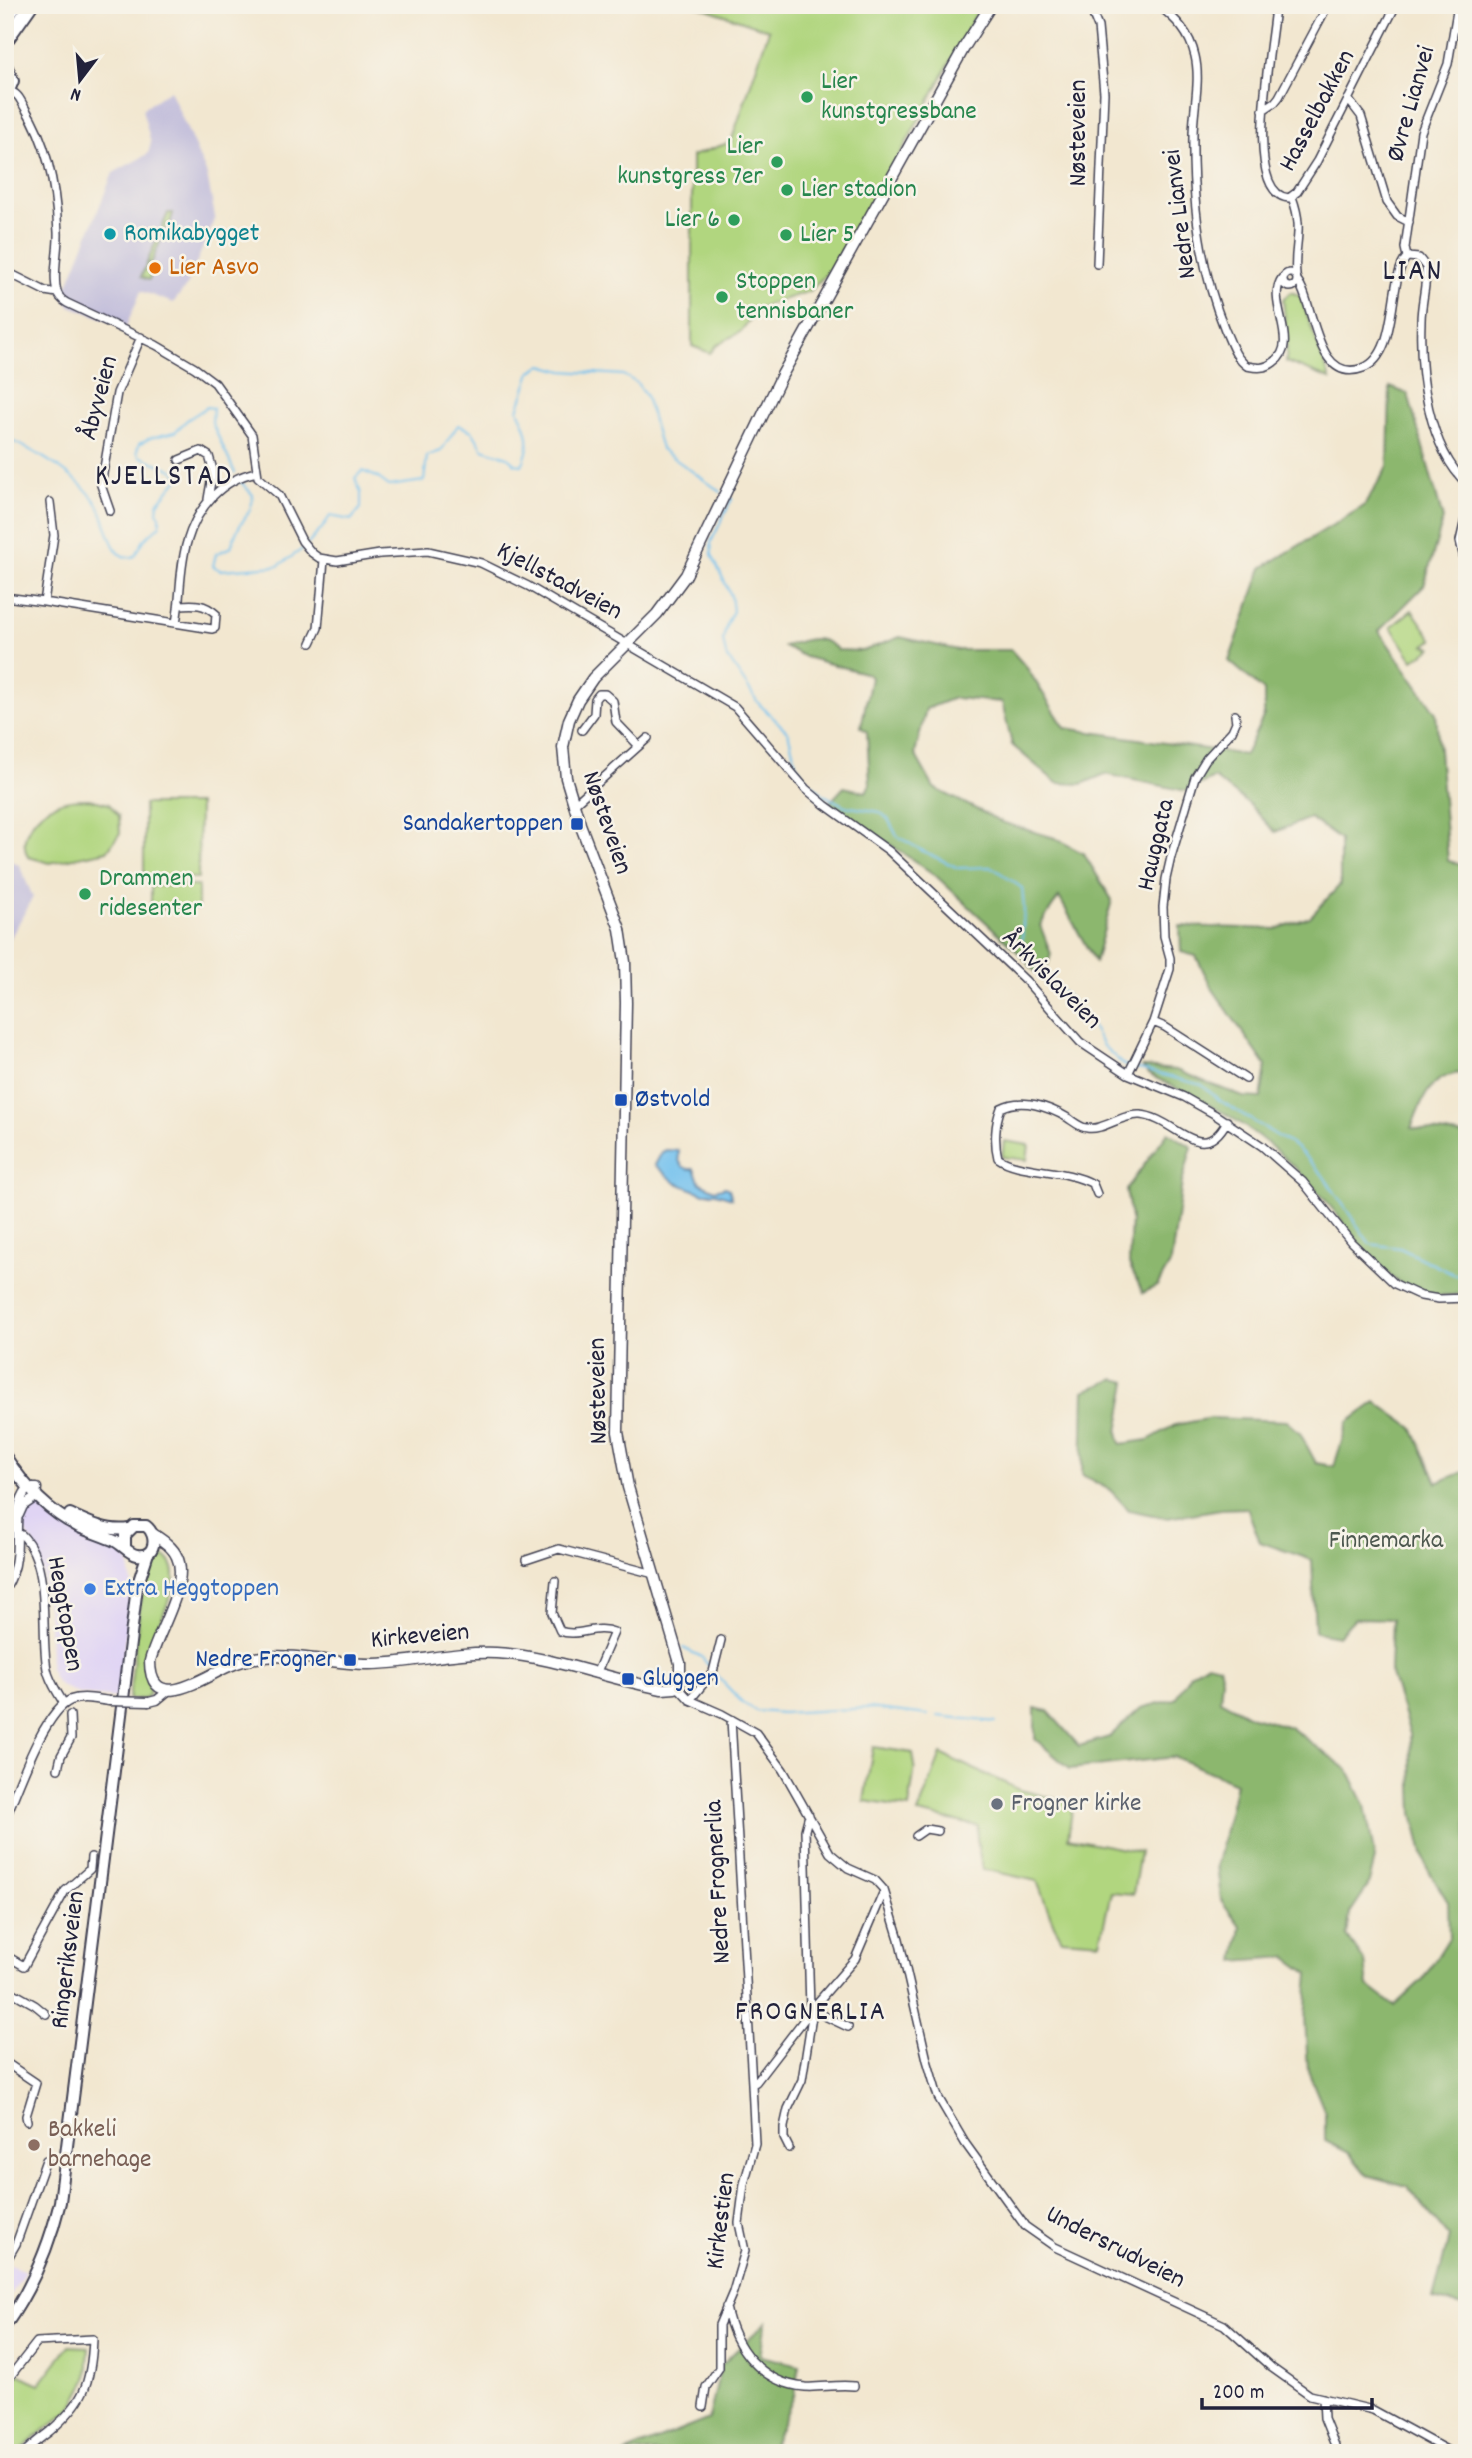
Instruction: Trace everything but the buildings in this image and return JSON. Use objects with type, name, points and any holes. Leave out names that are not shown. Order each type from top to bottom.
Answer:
[{"type":"highway","points":[[5,20],[16,5]]},
{"type":"highway","points":[[6,41],[31,5]]},
{"type":"main road","name":"Nøsteveien","points":[[679,1683],[680,1663],[625,1473],[618,1432],[626,1003],[624,951],[615,911],[573,805],[563,757],[569,720],[578,700],[593,678],[657,614],[678,587],[791,359],[990,5]]},
{"type":"main road","points":[[5,63],[12,77],[7,95]]},
{"type":"main road","points":[[5,1444],[34,1491],[81,1519],[112,1529],[129,1529],[142,1525],[173,1550],[179,1561],[179,1585],[150,1661],[152,1674],[159,1685],[169,1690]]},
{"type":"main road","points":[[5,1456],[50,1509],[140,1556],[150,1551],[166,1552],[179,1566]]},
{"type":"main road","points":[[128,1550],[125,1535],[129,1529]]},
{"type":"main road","points":[[150,1551],[155,1542],[153,1534]]},
{"type":"main road","name":"Ringeriksveien","points":[[128,1550],[137,1587]]},
{"type":"main road","name":"Ringeriksveien","points":[[5,2326],[39,2267],[61,2203],[137,1587],[150,1551]]},
{"type":"main road","name":"Kirkeveien","points":[[169,1690],[185,1688],[238,1662],[275,1656],[367,1664],[499,1653],[662,1689],[670,1690],[679,1683]]},
{"type":"street","name":"Nøsteveien","points":[[1089,5],[1098,27],[1104,93],[1097,264]]},
{"type":"street","name":"Nedre Lianvei","points":[[1158,5],[1182,26],[1195,56],[1197,70],[1193,170],[1202,247],[1211,288],[1223,323],[1237,356],[1247,366],[1266,366],[1276,361],[1282,352],[1284,340],[1277,288],[1284,276]]},
{"type":"street","name":"Hasselbakken","points":[[1275,5],[1263,110],[1263,154],[1268,183],[1279,197],[1292,197],[1320,156],[1396,5]]},
{"type":"street","points":[[1263,110],[1279,97],[1328,5]]},
{"type":"street","name":"Øvre Lianvei","points":[[1305,297],[1321,347],[1329,359],[1345,369],[1363,369],[1376,359],[1383,345],[1394,305],[1400,265],[1407,257],[1405,248],[1421,132],[1448,64],[1458,5]]},
{"type":"street","points":[[7,95],[23,106],[34,122],[45,154],[58,232],[57,292],[67,303],[141,337],[195,368],[221,389],[252,435],[259,480],[279,495],[306,546],[312,554],[324,560],[318,628],[311,643]]},
{"type":"street","points":[[1348,99],[1361,116],[1387,202],[1397,216],[1409,222]]},
{"type":"street","points":[[1277,297],[1296,277],[1294,265],[1300,229],[1292,197]]},
{"type":"street","points":[[1407,257],[1419,258],[1426,267],[1420,332],[1423,371],[1434,426],[1448,463],[1467,484]]},
{"type":"street","points":[[1284,276],[1294,265]]},
{"type":"street","points":[[5,271],[45,292],[57,292]]},
{"type":"street","points":[[1284,276],[1292,272],[1305,297]]},
{"type":"street","points":[[1284,276],[1289,287],[1305,297]]},
{"type":"street","name":"Åbyveien","points":[[110,511],[101,485],[117,393],[141,337]]},
{"type":"street","points":[[176,623],[187,540],[208,500],[213,470],[209,456],[201,452],[179,460]]},
{"type":"street","points":[[208,500],[230,482],[257,472]]},
{"type":"street","points":[[44,603],[54,535],[50,502]]},
{"type":"street","points":[[1467,511],[1460,541],[1467,570]]},
{"type":"street","name":"Kjellstadveien","points":[[324,560],[337,561],[420,551],[466,558],[502,571],[628,644]]},
{"type":"street","points":[[5,597],[212,629],[215,625],[216,614],[207,607],[201,604],[179,605]]},
{"type":"street","name":"Årkvislaveien","points":[[628,644],[735,707],[806,789],[889,851],[1034,988],[1071,1034],[1091,1051],[1184,1097],[1227,1121],[1262,1146],[1303,1182],[1351,1242],[1385,1276],[1404,1289],[1439,1299],[1467,1298]]},
{"type":"street","points":[[582,730],[594,714],[595,699],[599,694],[605,694],[613,701],[616,722],[639,746]]},
{"type":"street","name":"Hauggata","points":[[1130,1070],[1153,1022],[1171,964],[1164,936],[1164,899],[1168,868],[1195,777],[1206,759],[1232,731],[1236,722],[1235,715]]},
{"type":"street","points":[[573,805],[648,737]]},
{"type":"street","points":[[1153,1022],[1247,1079]]},
{"type":"street","points":[[1097,1194],[1093,1184],[1073,1176],[1010,1164],[998,1158],[996,1137],[1001,1108],[1017,1104],[1044,1107],[1086,1128],[1097,1127],[1125,1116],[1141,1115],[1161,1120],[1190,1140],[1199,1142],[1215,1136],[1227,1121]]},
{"type":"street","points":[[5,1589],[14,1569],[20,1501],[34,1491]]},
{"type":"street","name":"Heggtoppen","points":[[18,1535],[22,1535],[29,1544],[40,1575],[47,1671],[64,1704]]},
{"type":"street","points":[[526,1560],[559,1549],[654,1574]]},
{"type":"street","points":[[555,1581],[551,1608],[553,1619],[560,1630],[570,1634],[600,1629],[614,1632],[596,1674]]},
{"type":"street","points":[[690,1699],[713,1672],[721,1640]]},
{"type":"street","points":[[679,1683],[690,1699],[750,1729],[763,1741],[810,1815],[805,1830],[811,2009],[802,2080],[791,2102],[784,2127],[784,2138],[789,2148]]},
{"type":"street","points":[[5,1818],[47,1724],[64,1704],[79,1698],[149,1702],[159,1685]]},
{"type":"street","name":"Kirkeveien","points":[[149,1702],[157,1700],[169,1690]]},
{"type":"street","points":[[58,1769],[61,1756],[71,1738],[70,1715]]},
{"type":"street","name":"Nedre Frognerlia","points":[[731,1719],[752,2084]]},
{"type":"street","name":"Undersrudveien","points":[[810,1815],[835,1858],[848,1868],[868,1875],[884,1890],[900,1939],[938,2097],[965,2143],[1017,2217],[1045,2242],[1224,2325],[1272,2368],[1310,2395],[1373,2410],[1452,2453]]},
{"type":"street","points":[[916,1836],[926,1829],[939,1831]]},
{"type":"street","points":[[5,1955],[24,1966],[65,1891],[90,1869],[93,1860],[91,1857]]},
{"type":"street","points":[[752,2084],[811,2009],[855,1959],[884,1890]]},
{"type":"street","points":[[5,1988],[46,2014]]},
{"type":"street","points":[[811,2009],[848,2027]]},
{"type":"street","points":[[5,2062],[33,2081],[35,2087],[26,2116],[27,2121]]},
{"type":"street","name":"Kirkestien","points":[[703,2407],[706,2387],[719,2368],[718,2330],[745,2251],[739,2223],[744,2183],[755,2144],[752,2084]]},
{"type":"street","points":[[5,2263],[32,2205],[46,2160]]},
{"type":"street","name":"Kirkestien","points":[[726,2306],[729,2320],[741,2346],[750,2361],[764,2372],[803,2387],[854,2386]]},
{"type":"street","points":[[5,2382],[33,2345],[44,2341],[93,2340],[90,2375],[80,2400],[64,2419],[24,2453]]},
{"type":"street","points":[[1323,2398],[1324,2418],[1338,2453]]},
{"type":"shaded area","points":[[170,90],[207,175],[215,217],[188,284],[173,303],[141,291],[126,327],[70,306],[64,297],[113,173],[148,154],[151,143],[142,109]]},
{"type":"shaded area","points":[[5,858],[19,865],[33,897],[5,948]]},
{"type":"shaded area","points":[[34,1502],[115,1546],[128,1561],[132,1584],[118,1698],[78,1694],[60,1685],[53,1677],[42,1572],[34,1545],[23,1528],[21,1518],[25,1509]]},
{"type":"shaded area","points":[[5,2263],[25,2271],[5,2305]]},
{"type":"green space","name":"Lier stadion","points":[[695,5],[981,5],[865,219],[848,239],[831,269],[810,291],[760,307],[740,332],[717,345],[710,353],[692,346],[692,156],[731,142],[769,30]]},
{"type":"green space","points":[[168,213],[173,213],[170,224],[167,224],[151,264],[149,263],[148,280],[141,277]]},
{"type":"green space","points":[[1291,292],[1300,296],[1330,379],[1286,362],[1283,299]]},
{"type":"green space","points":[[1390,387],[1408,394],[1443,519],[1424,586],[1379,631],[1436,713],[1448,861],[1467,865],[1467,1073],[1454,1074],[1436,1082],[1424,1098],[1411,1128],[1467,1136],[1467,1292],[1445,1295],[1425,1294],[1391,1277],[1364,1249],[1316,1190],[1278,1152],[1237,1121],[1148,1074],[1143,1067],[1176,1070],[1243,1097],[1261,1098],[1266,1066],[1212,988],[1196,956],[1181,952],[1180,926],[1276,929],[1310,917],[1340,885],[1340,840],[1310,818],[1275,832],[1249,804],[1214,778],[1186,791],[1105,774],[1082,784],[1057,783],[1012,745],[1002,702],[954,698],[926,709],[915,754],[934,788],[1004,823],[1055,838],[1084,854],[1112,900],[1095,962],[1059,897],[1040,925],[1051,954],[1043,980],[1015,949],[935,875],[829,803],[844,787],[866,792],[870,784],[867,732],[861,727],[871,678],[868,674],[805,657],[784,646],[818,639],[838,650],[863,651],[900,637],[958,650],[1011,650],[1027,668],[1065,728],[1245,755],[1264,715],[1264,691],[1229,661],[1262,568],[1364,506],[1388,466]]},
{"type":"green space","points":[[1412,610],[1433,640],[1425,645],[1432,648],[1413,660],[1391,627]]},
{"type":"green space","points":[[89,799],[109,804],[119,816],[120,833],[107,851],[50,863],[28,857],[25,841],[35,819],[64,801]]},
{"type":"green space","points":[[144,804],[199,804],[198,878],[144,877]]},
{"type":"green space","points":[[151,886],[198,886],[198,909],[151,909]]},
{"type":"green space","points":[[1168,1132],[1192,1147],[1182,1182],[1171,1262],[1157,1286],[1143,1293],[1129,1264],[1131,1218],[1126,1190]]},
{"type":"green space","points":[[1004,1141],[1029,1145],[1027,1160],[1002,1157]]},
{"type":"green space","name":"Finnemarka","points":[[1115,1379],[1127,1382],[1118,1432],[1121,1444],[1148,1440],[1175,1425],[1211,1418],[1287,1421],[1300,1433],[1316,1463],[1334,1466],[1348,1422],[1376,1402],[1413,1428],[1437,1483],[1467,1470],[1467,2307],[1433,2299],[1449,2237],[1407,2186],[1367,2175],[1349,2153],[1325,2141],[1325,2112],[1308,2071],[1305,2017],[1309,1974],[1286,1957],[1235,1961],[1241,1927],[1221,1900],[1217,1864],[1236,1783],[1175,1757],[1070,1769],[1035,1739],[1035,1708],[1048,1711],[1079,1746],[1109,1737],[1141,1708],[1175,1699],[1190,1674],[1207,1663],[1219,1666],[1222,1678],[1220,1700],[1249,1716],[1290,1727],[1348,1770],[1365,1805],[1375,1859],[1368,1886],[1350,1913],[1347,1936],[1365,1962],[1368,1986],[1394,2006],[1423,1979],[1449,1938],[1448,1902],[1426,1866],[1413,1813],[1410,1734],[1390,1671],[1392,1619],[1355,1618],[1338,1636],[1315,1632],[1312,1560],[1260,1542],[1247,1508],[1221,1509],[1167,1518],[1129,1510],[1110,1490],[1082,1475],[1084,1391]]},
{"type":"green space","points":[[159,1554],[170,1562],[174,1573],[173,1587],[145,1662],[149,1694],[145,1699],[129,1699],[143,1580],[150,1562]]},
{"type":"green space","points":[[873,1747],[913,1753],[915,1766],[909,1808],[864,1801]]},
{"type":"green space","points":[[941,1754],[1020,1790],[1073,1803],[1068,1838],[1140,1852],[1133,1894],[1111,1892],[1100,1942],[1062,1939],[1037,1881],[982,1869],[977,1840],[978,1826],[918,1813]]},
{"type":"green space","points":[[766,2322],[760,2356],[799,2365],[794,2396],[769,2453],[624,2453],[709,2419],[721,2365]]},
{"type":"green space","points":[[69,2346],[89,2347],[87,2380],[71,2409],[16,2453],[5,2453],[5,2368],[40,2384]]},
{"type":"water","points":[[666,1150],[679,1151],[681,1164],[694,1169],[700,1183],[715,1190],[725,1187],[729,1189],[732,1198],[716,1193],[702,1193],[676,1183],[655,1165]]},
{"type":"waterway","points":[[308,544],[330,516],[351,520],[361,508],[361,493],[355,478],[362,471],[389,486],[424,481],[427,456],[441,451],[458,425],[472,431],[483,449],[522,465],[528,437],[518,410],[531,372],[542,365],[563,371],[623,375],[637,383],[646,396],[661,449],[721,492]]},
{"type":"waterway","points":[[5,438],[43,457],[80,484],[98,505],[115,548],[127,557],[135,556],[144,540],[160,525],[158,503],[178,479],[178,475],[171,469],[139,456],[139,444],[150,438],[175,432],[207,407],[213,408],[212,423],[235,473]]},
{"type":"waterway","points":[[240,481],[253,495],[251,506],[231,547],[216,554],[213,566],[220,570],[278,566],[304,548]]},
{"type":"waterway","points":[[728,497],[732,499],[711,542],[712,555],[731,596],[733,611],[723,640],[726,655],[759,704],[788,732],[796,764],[805,778],[824,795],[845,806],[880,812],[888,819],[897,836],[921,850],[958,868],[992,867],[1022,888],[1022,942],[1044,975],[1084,1012],[1103,1046],[1124,1065],[1130,1067]]},
{"type":"waterway","points":[[1135,1068],[1202,1085],[1219,1100],[1297,1148],[1322,1174],[1370,1244],[1400,1248],[1455,1275],[1467,1271]]},
{"type":"waterway","points":[[683,1648],[702,1657],[709,1667]]},
{"type":"waterway","points":[[716,1675],[742,1702],[756,1711],[782,1713],[869,1708],[928,1715]]},
{"type":"waterway","points":[[938,1716],[996,1722]]},
{"type":"place","name":"Lier kunstgressbane","points":[[807,97]]},
{"type":"place","name":"Lier kunstgress 7er","points":[[777,162]]},
{"type":"place","name":"Lier stadion","points":[[787,190]]},
{"type":"place","name":"Lier 6","points":[[734,220]]},
{"type":"place","name":"Romikabygget","points":[[110,234]]},
{"type":"place","name":"Lier 5","points":[[786,235]]},
{"type":"place","name":"Lier Asvo","points":[[155,268]]},
{"type":"place","name":"Stoppen tennisbaner","points":[[722,297]]},
{"type":"place","name":"Sandakertoppen","points":[[577,824]]},
{"type":"place","name":"Drammen ridesenter","points":[[85,894]]},
{"type":"place","name":"Østvold","points":[[621,1100]]},
{"type":"place","name":"Extra Heggtoppen","points":[[90,1589]]},
{"type":"place","name":"Nedre Frogner","points":[[350,1660]]},
{"type":"place","name":"Gluggen","points":[[628,1679]]},
{"type":"place","name":"Frogner kirke","points":[[997,1804]]},
{"type":"place","name":"Bakkeli barnehage","points":[[34,2145]]},
{"type":"district","name":"LIAN","points":[[1413,273]]},
{"type":"district","name":"KJELLSTAD","points":[[164,478]]},
{"type":"district","name":"FROGNERLIA","points":[[811,2014]]}]
